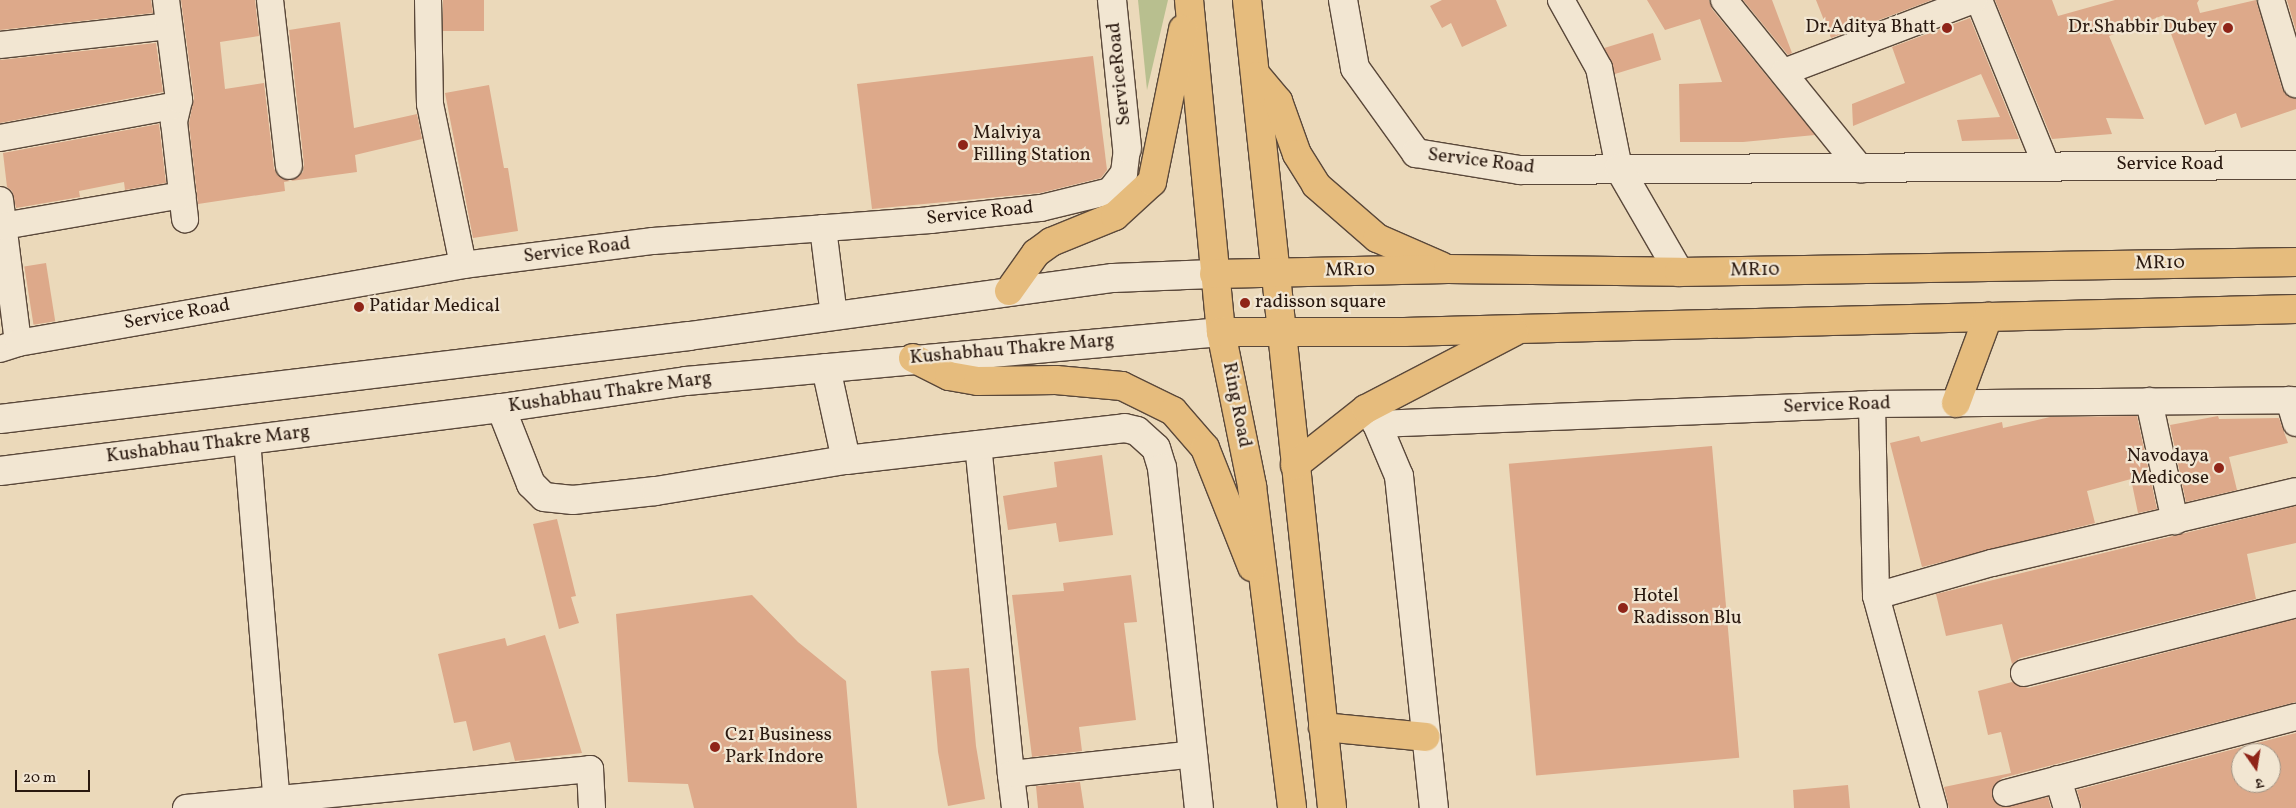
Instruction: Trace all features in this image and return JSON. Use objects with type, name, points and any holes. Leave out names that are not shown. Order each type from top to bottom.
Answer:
[{"type":"main road","name":"Ring Road","points":[[1188,0],[1221,332],[1252,486],[1292,808]]},
{"type":"main road","points":[[1009,291],[1036,253],[1051,242],[1115,216],[1152,182],[1188,0]]},
{"type":"main road","points":[[1247,0],[1257,76],[1281,331],[1332,808]]},
{"type":"main road","points":[[1257,76],[1278,102],[1297,154],[1316,185],[1377,238],[1448,269]]},
{"type":"main road","name":"MR10","points":[[1214,274],[1448,269],[1679,272],[2296,262]]},
{"type":"main road","points":[[1221,332],[1522,328],[2296,309]]},
{"type":"main road","points":[[1956,403],[1988,317]]},
{"type":"main road","points":[[1295,464],[1371,416],[1522,328]]},
{"type":"main road","points":[[913,358],[950,376],[978,381],[1056,380],[1122,386],[1173,411],[1205,448],[1267,605]]},
{"type":"main road","points":[[1323,727],[1426,737]]},
{"type":"street","points":[[3,226],[184,207],[174,122],[179,100],[166,0]]},
{"type":"street","points":[[270,0],[289,166]]},
{"type":"street","points":[[428,0],[430,104],[463,265]]},
{"type":"street","name":"ServiceRoad","points":[[1112,0],[1127,148]]},
{"type":"street","name":"Service Road","points":[[1344,0],[1355,68],[1416,153],[1520,170],[1619,168],[1860,169],[2046,165],[2296,165]]},
{"type":"street","points":[[1561,0],[1599,68],[1619,168],[1679,272]]},
{"type":"street","points":[[1724,0],[1784,72],[1860,169]]},
{"type":"street","points":[[1784,72],[1974,0]]},
{"type":"street","points":[[1979,0],[2046,165]]},
{"type":"street","points":[[2271,0],[2296,84]]},
{"type":"street","points":[[0,45],[169,26]]},
{"type":"street","points":[[0,138],[172,106],[179,100]]},
{"type":"street","name":"Service Road","points":[[9,346],[463,265],[653,241],[1041,208],[1110,191],[1124,173],[1127,148]]},
{"type":"street","points":[[0,200],[9,346]]},
{"type":"street","points":[[823,228],[834,316]]},
{"type":"street","points":[[0,419],[679,338],[1113,278],[1214,274]]},
{"type":"street","name":"Kushabhau Thakre Marg","points":[[0,471],[501,408],[686,381],[913,358],[1221,332]]},
{"type":"street","points":[[826,368],[846,460]]},
{"type":"street","points":[[2149,401],[2175,521]]},
{"type":"street","name":"Service Road","points":[[1371,416],[1872,404],[2149,401],[2294,408]]},
{"type":"street","points":[[1872,404],[1876,596],[1934,808]]},
{"type":"street","points":[[501,408],[531,484],[544,497],[573,500],[656,491],[846,460],[1124,428],[1148,438],[1156,448],[1162,468],[1199,808]]},
{"type":"street","points":[[1371,416],[1399,476],[1434,808]]},
{"type":"street","points":[[247,440],[276,804]]},
{"type":"street","points":[[978,444],[1015,808]]},
{"type":"street","points":[[1876,596],[1992,563],[2296,491]]},
{"type":"street","points":[[2024,673],[2296,604]]},
{"type":"street","points":[[2006,793],[2296,717]]},
{"type":"street","points":[[1011,774],[1194,754]]},
{"type":"street","points":[[186,808],[276,804],[590,769],[592,808]]},
{"type":"street","points":[[2058,779],[2067,808]]},
{"type":"green space","points":[[1138,0],[1168,0],[1147,90]]},
{"type":"building","points":[[0,0],[151,0],[153,13],[0,30]]},
{"type":"building","points":[[181,0],[255,0],[259,36],[220,42],[225,89],[264,83],[274,168],[277,175],[290,181],[284,182],[285,191],[198,204],[189,123],[194,98]]},
{"type":"building","points":[[443,0],[484,0],[484,31],[443,31]]},
{"type":"building","points":[[1442,0],[1496,0],[1507,26],[1462,47],[1451,23],[1442,28],[1430,6]]},
{"type":"building","points":[[1647,0],[1709,0],[1712,9],[1815,135],[1743,142],[1680,142],[1679,84],[1722,82],[1700,19],[1665,30]]},
{"type":"building","points":[[1743,0],[1772,0],[1792,53],[1788,55]]},
{"type":"building","points":[[1816,0],[1932,0],[1831,38]]},
{"type":"building","points":[[1995,0],[2052,0],[2058,16],[2115,0],[2199,0],[2197,3],[2200,13],[2256,0],[2282,88],[2286,95],[2296,99],[2296,109],[2241,128],[2236,113],[2205,125],[2164,15],[2109,36],[2144,119],[2106,118],[2112,134],[2052,139]]},
{"type":"building","points":[[2287,0],[2296,0],[2296,31]]},
{"type":"building","points":[[1970,18],[2019,139],[1962,141],[1957,120],[2000,117],[1981,74],[1853,126],[1852,104],[1905,83],[1892,47]]},
{"type":"building","points":[[340,22],[354,128],[417,114],[422,139],[355,155],[357,172],[291,181],[303,172],[304,164],[289,30]]},
{"type":"building","points":[[1653,33],[1661,60],[1612,75],[1604,48]]},
{"type":"building","points":[[156,43],[163,92],[0,123],[0,60]]},
{"type":"building","points":[[1093,56],[1107,170],[1101,178],[1040,193],[872,209],[857,84]]},
{"type":"building","points":[[489,85],[504,168],[508,168],[518,231],[473,238],[445,93]]},
{"type":"building","points":[[159,124],[166,183],[125,190],[124,182],[79,191],[80,197],[16,208],[12,191],[7,187],[3,153]]},
{"type":"building","points":[[46,263],[55,321],[34,325],[24,266]]},
{"type":"building","points":[[2137,416],[2157,509],[2138,513],[2131,479],[2087,491],[2095,523],[1922,567],[1890,443],[1919,436],[1921,442],[2002,422],[2003,428],[2050,417]]},
{"type":"building","points":[[2218,416],[2219,419],[2279,418],[2288,443],[2229,457],[2237,490],[2186,502],[2170,425]]},
{"type":"building","name":"Hotel Radisson Blu","points":[[1712,446],[1739,758],[1536,776],[1509,464]]},
{"type":"building","points":[[1102,455],[1113,535],[1059,542],[1056,523],[1008,530],[1003,496],[1057,487],[1054,462]]},
{"type":"building","points":[[2296,506],[2296,543],[2247,554],[2256,599],[2020,658],[2012,664],[2002,624],[1946,636],[1936,594]]},
{"type":"building","points":[[557,519],[576,596],[571,597],[579,623],[559,629],[533,524]]},
{"type":"building","points":[[1131,575],[1137,622],[1124,623],[1136,720],[1079,727],[1082,751],[1032,757],[1012,595],[1064,591],[1063,583]]},
{"type":"building","points":[[752,595],[798,642],[846,681],[857,808],[694,808],[688,784],[628,782],[616,614]]},
{"type":"building","points":[[2296,619],[2296,702],[2002,778],[1992,789],[1992,797],[2002,807],[2048,797],[2051,808],[1949,808],[1944,787],[2011,773],[2001,732],[1988,735],[1978,691],[2012,682],[2028,688]]},
{"type":"building","points":[[545,635],[582,753],[515,761],[510,742],[473,751],[466,721],[454,723],[438,654],[505,638],[507,646]]},
{"type":"building","points":[[969,668],[976,746],[985,799],[948,806],[938,752],[931,671]]},
{"type":"building","points":[[2296,733],[2296,808],[2082,808],[2077,790],[2231,750],[2231,793],[2281,793],[2281,743],[2258,743]]},
{"type":"building","points":[[1080,782],[1084,808],[1038,808],[1036,786]]},
{"type":"building","points":[[1848,785],[1850,808],[1794,808],[1793,790]]},
{"type":"place","name":"Dr.Aditya Bhatt","points":[[1947,28]]},
{"type":"place","name":"Dr.Shabbir Dubey","points":[[2228,28]]},
{"type":"place","name":"Malviya Filling Station","points":[[963,145]]},
{"type":"place","name":"radisson square","points":[[1245,303]]},
{"type":"place","name":"Patidar Medical","points":[[359,307]]},
{"type":"place","name":"Navodaya Medicose","points":[[2219,468]]},
{"type":"place","name":"Hotel Radisson Blu","points":[[1623,608]]},
{"type":"place","name":"C21 Business Park Indore","points":[[715,747]]}]
